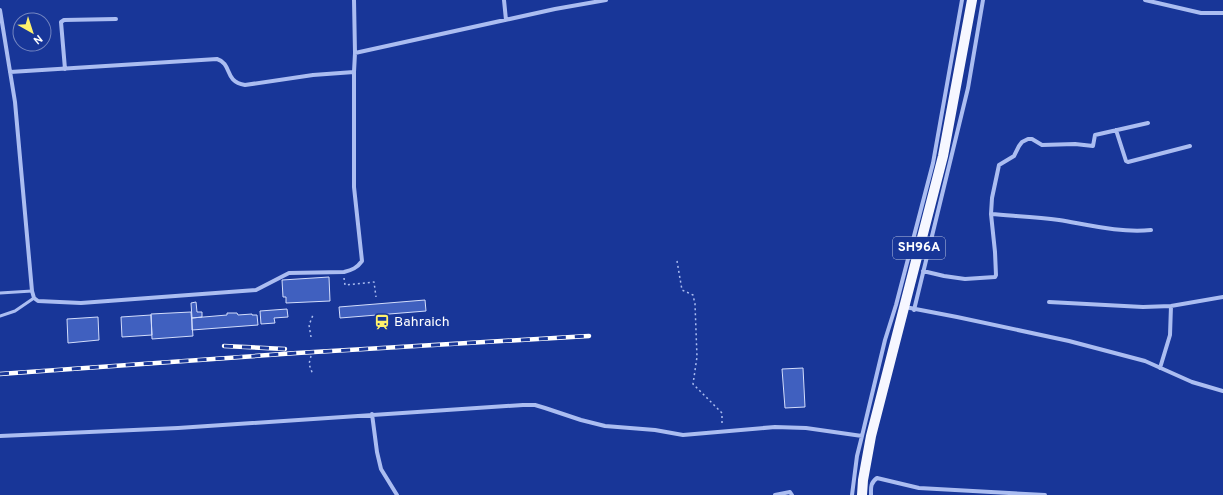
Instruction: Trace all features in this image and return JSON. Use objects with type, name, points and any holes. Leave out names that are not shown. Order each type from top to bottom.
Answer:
[{"type":"main road","name":"SH96A","points":[[862,495],[863,480],[871,436],[943,156],[972,0]]},
{"type":"street","points":[[0,10],[15,102],[32,291],[34,298],[38,301],[81,303],[256,290],[289,273],[344,272],[359,266],[362,261],[354,187],[354,0]]},
{"type":"street","points":[[504,0],[506,20]]},
{"type":"street","points":[[355,53],[555,9],[606,0]]},
{"type":"street","points":[[852,495],[855,468],[862,436],[933,163],[962,0]]},
{"type":"street","points":[[914,310],[968,88],[983,0]]},
{"type":"street","points":[[1145,0],[1201,13],[1223,13]]},
{"type":"street","points":[[65,69],[62,21],[116,19]]},
{"type":"street","points":[[10,72],[217,59],[225,63],[230,77],[234,81],[245,85],[313,75],[354,72]]},
{"type":"street","points":[[923,271],[965,279],[995,277],[995,252],[991,214],[992,198],[999,165],[1014,156],[1022,142],[1032,139],[1042,145],[1075,144],[1092,146],[1095,135],[1148,123]]},
{"type":"street","points":[[1116,130],[1126,161],[1128,162],[1190,146]]},
{"type":"street","points":[[991,214],[1058,220],[1125,230],[1151,230]]},
{"type":"street","points":[[1049,302],[1171,306],[1223,297]]},
{"type":"street","points":[[896,305],[914,310],[956,317],[1068,341],[1145,361],[1192,382],[1223,391]]},
{"type":"street","points":[[1160,368],[1170,335],[1171,306]]},
{"type":"street","points":[[0,436],[178,428],[474,407],[529,405],[545,408],[605,426],[683,434],[775,427],[806,428],[862,436]]},
{"type":"street","points":[[372,414],[377,452],[381,469],[397,495]]},
{"type":"street","points":[[871,495],[871,484],[877,478],[919,488],[1045,495]]},
{"type":"street","points":[[775,495],[790,492],[792,495]]},
{"type":"lane","points":[[0,293],[32,291]]},
{"type":"lane","points":[[0,316],[15,311],[34,298]]},
{"type":"path","points":[[676,261],[682,290],[693,295],[695,304],[697,357],[693,384],[722,413],[722,432]]},
{"type":"path","points":[[344,272],[345,285],[374,282],[376,297]]},
{"type":"path","points":[[311,337],[309,326],[313,315]]},
{"type":"path","points":[[311,356],[309,364],[313,375]]},
{"type":"building","points":[[329,277],[330,301],[286,303],[286,297],[283,297],[282,280]]},
{"type":"building","name":"Bahraich","points":[[425,300],[426,311],[340,318],[339,307]]},
{"type":"building","points":[[196,302],[197,312],[202,312],[202,317],[192,318],[191,303]]},
{"type":"building","points":[[287,309],[288,317],[274,318],[275,323],[261,324],[260,311]]},
{"type":"building","points":[[191,312],[193,336],[152,339],[151,314]]},
{"type":"building","points":[[227,313],[237,313],[238,315],[257,315],[258,325],[192,330],[192,318],[227,315]]},
{"type":"building","points":[[151,315],[152,335],[122,337],[121,317]]},
{"type":"building","points":[[98,317],[99,340],[68,343],[67,319]]},
{"type":"building","points":[[803,368],[805,407],[785,408],[782,369]]},
{"type":"railway","points":[[0,374],[297,353],[589,336]]},
{"type":"railway","points":[[224,346],[285,349]]},
{"type":"place","name":"Bahraich","points":[[382,322]]}]
